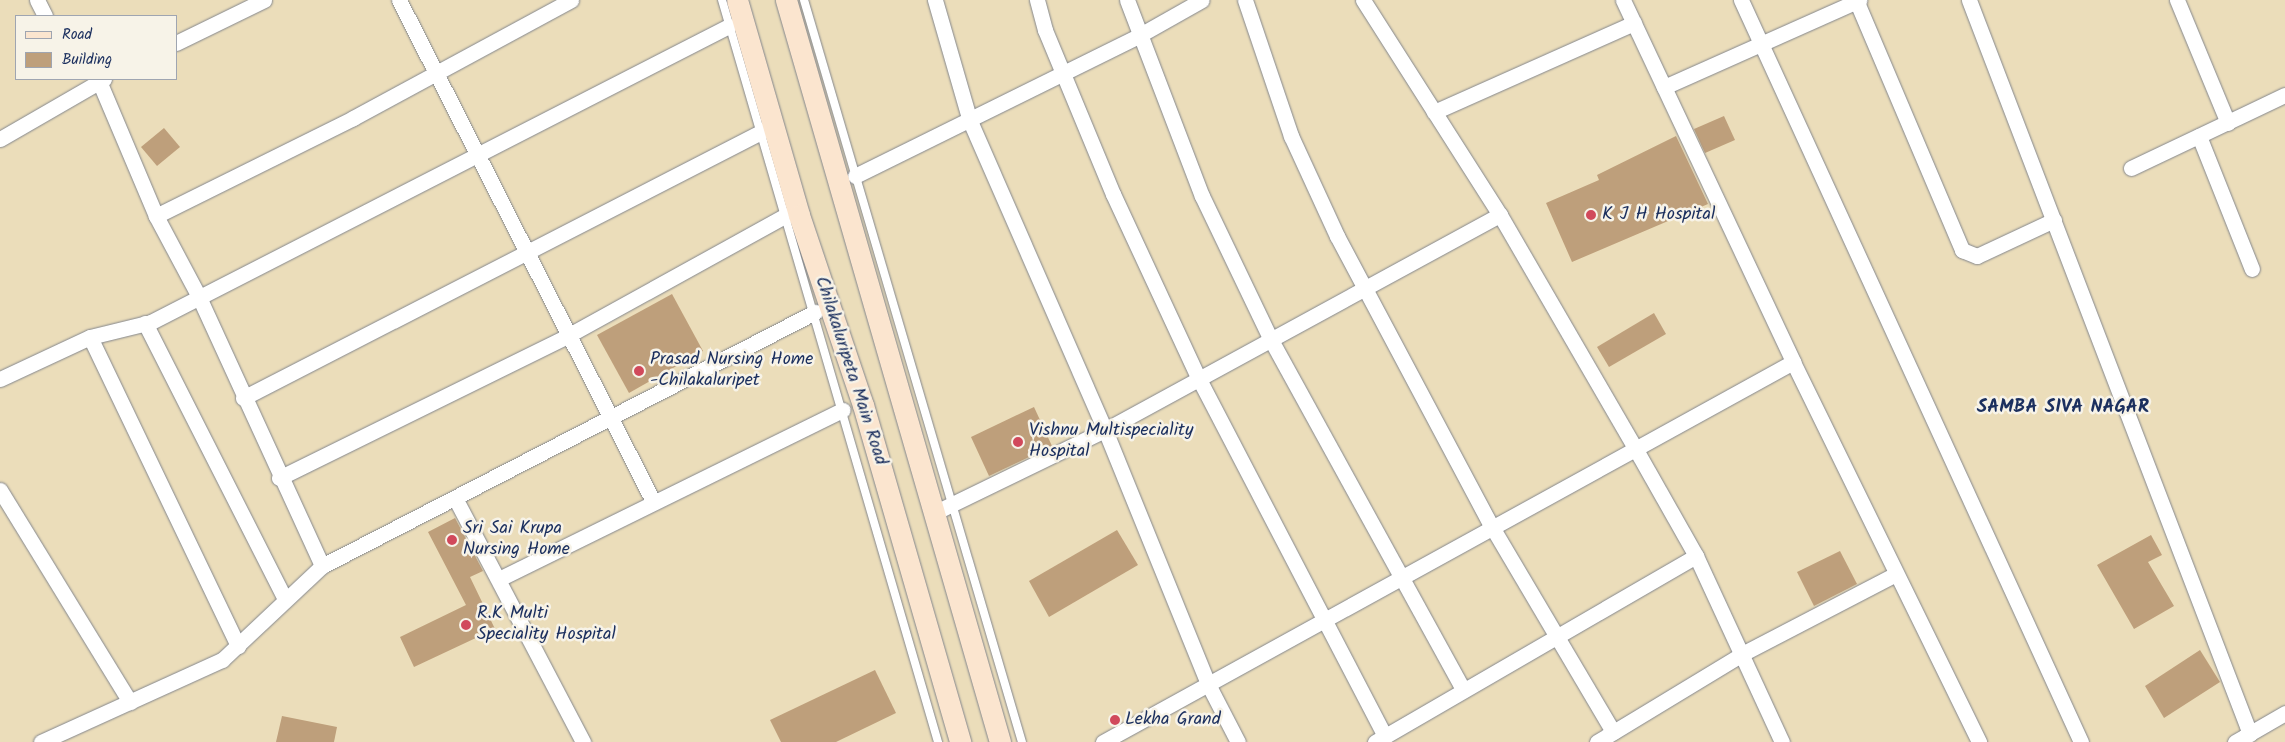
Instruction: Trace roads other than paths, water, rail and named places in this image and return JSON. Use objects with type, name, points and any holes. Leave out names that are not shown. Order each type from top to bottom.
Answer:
[{"type":"main road","name":"Chilakaluripeta Main Road","points":[[737,0],[799,215],[863,405],[960,742]]},
{"type":"main road","points":[[786,0],[943,510],[1000,742]]},
{"type":"street","points":[[37,0],[44,15]]},
{"type":"street","points":[[178,42],[264,0]]},
{"type":"street","points":[[399,0],[476,157],[613,418],[653,501]]},
{"type":"street","points":[[156,216],[435,74],[571,0]]},
{"type":"street","points":[[935,0],[970,121],[1105,430],[1208,684],[1238,742]]},
{"type":"street","points":[[1037,0],[1062,71],[1113,194],[1199,379],[1326,619],[1380,739],[1463,689],[1557,639],[1696,556]]},
{"type":"street","points":[[1127,0],[1138,36],[1202,196],[1271,340],[1463,689]]},
{"type":"street","points":[[855,176],[970,121],[1062,71],[1138,36],[1202,0]]},
{"type":"street","points":[[1245,0],[1292,136],[1364,290],[1492,527],[1613,732]]},
{"type":"street","points":[[1363,0],[1500,215],[1696,556],[1744,653],[1782,742]]},
{"type":"street","points":[[1623,0],[1792,362],[1979,742]]},
{"type":"street","points":[[1741,0],[1981,532],[2081,742]]},
{"type":"street","points":[[1664,87],[1857,0],[1962,250],[1977,256],[2054,220]]},
{"type":"street","points":[[1969,0],[2250,734]]},
{"type":"street","points":[[2176,0],[2228,123]]},
{"type":"street","points":[[1434,112],[1634,22]]},
{"type":"street","points":[[0,378],[90,337],[146,323],[476,157],[729,26]]},
{"type":"street","points":[[0,139],[77,84],[102,80],[156,216],[199,297],[279,478],[322,566]]},
{"type":"street","points":[[2131,168],[2285,95]]},
{"type":"street","points":[[243,398],[762,131]]},
{"type":"street","points":[[2199,136],[2252,270]]},
{"type":"street","points":[[279,478],[569,336],[786,215]]},
{"type":"street","points":[[943,510],[1105,430],[1500,215]]},
{"type":"street","points":[[41,742],[222,660],[238,646],[284,597],[322,566],[613,418],[815,312]]},
{"type":"street","points":[[146,323],[284,597]]},
{"type":"street","points":[[90,337],[238,646]]},
{"type":"street","points":[[1104,742],[1792,362]]},
{"type":"street","points":[[499,579],[653,501],[843,410]]},
{"type":"street","points":[[0,490],[130,702]]},
{"type":"street","points":[[455,498],[583,742]]},
{"type":"street","points":[[1597,742],[1744,653],[1896,574]]},
{"type":"street","points":[[2235,742],[2285,713]]},
{"type":"lane","points":[[722,0],[815,312],[938,742]]},
{"type":"lane","points":[[804,0],[855,176],[943,510],[1022,742]]},
{"type":"place","name":"K J H Hospital","points":[[1591,215]]},
{"type":"place","name":"Prasad Nursing Home -Chilakaluripet","points":[[639,371]]},
{"type":"place","name":"Vishnu Multispeciality Hospital","points":[[1018,442]]},
{"type":"place","name":"Sri Sai Krupa Nursing Home","points":[[452,540]]},
{"type":"place","name":"R.K Multi Speciality Hospital","points":[[466,625]]},
{"type":"place","name":"Lekha Grand","points":[[1115,720]]},
{"type":"district","name":"SAMBA SIVA NAGAR","points":[[2063,408]]}]
